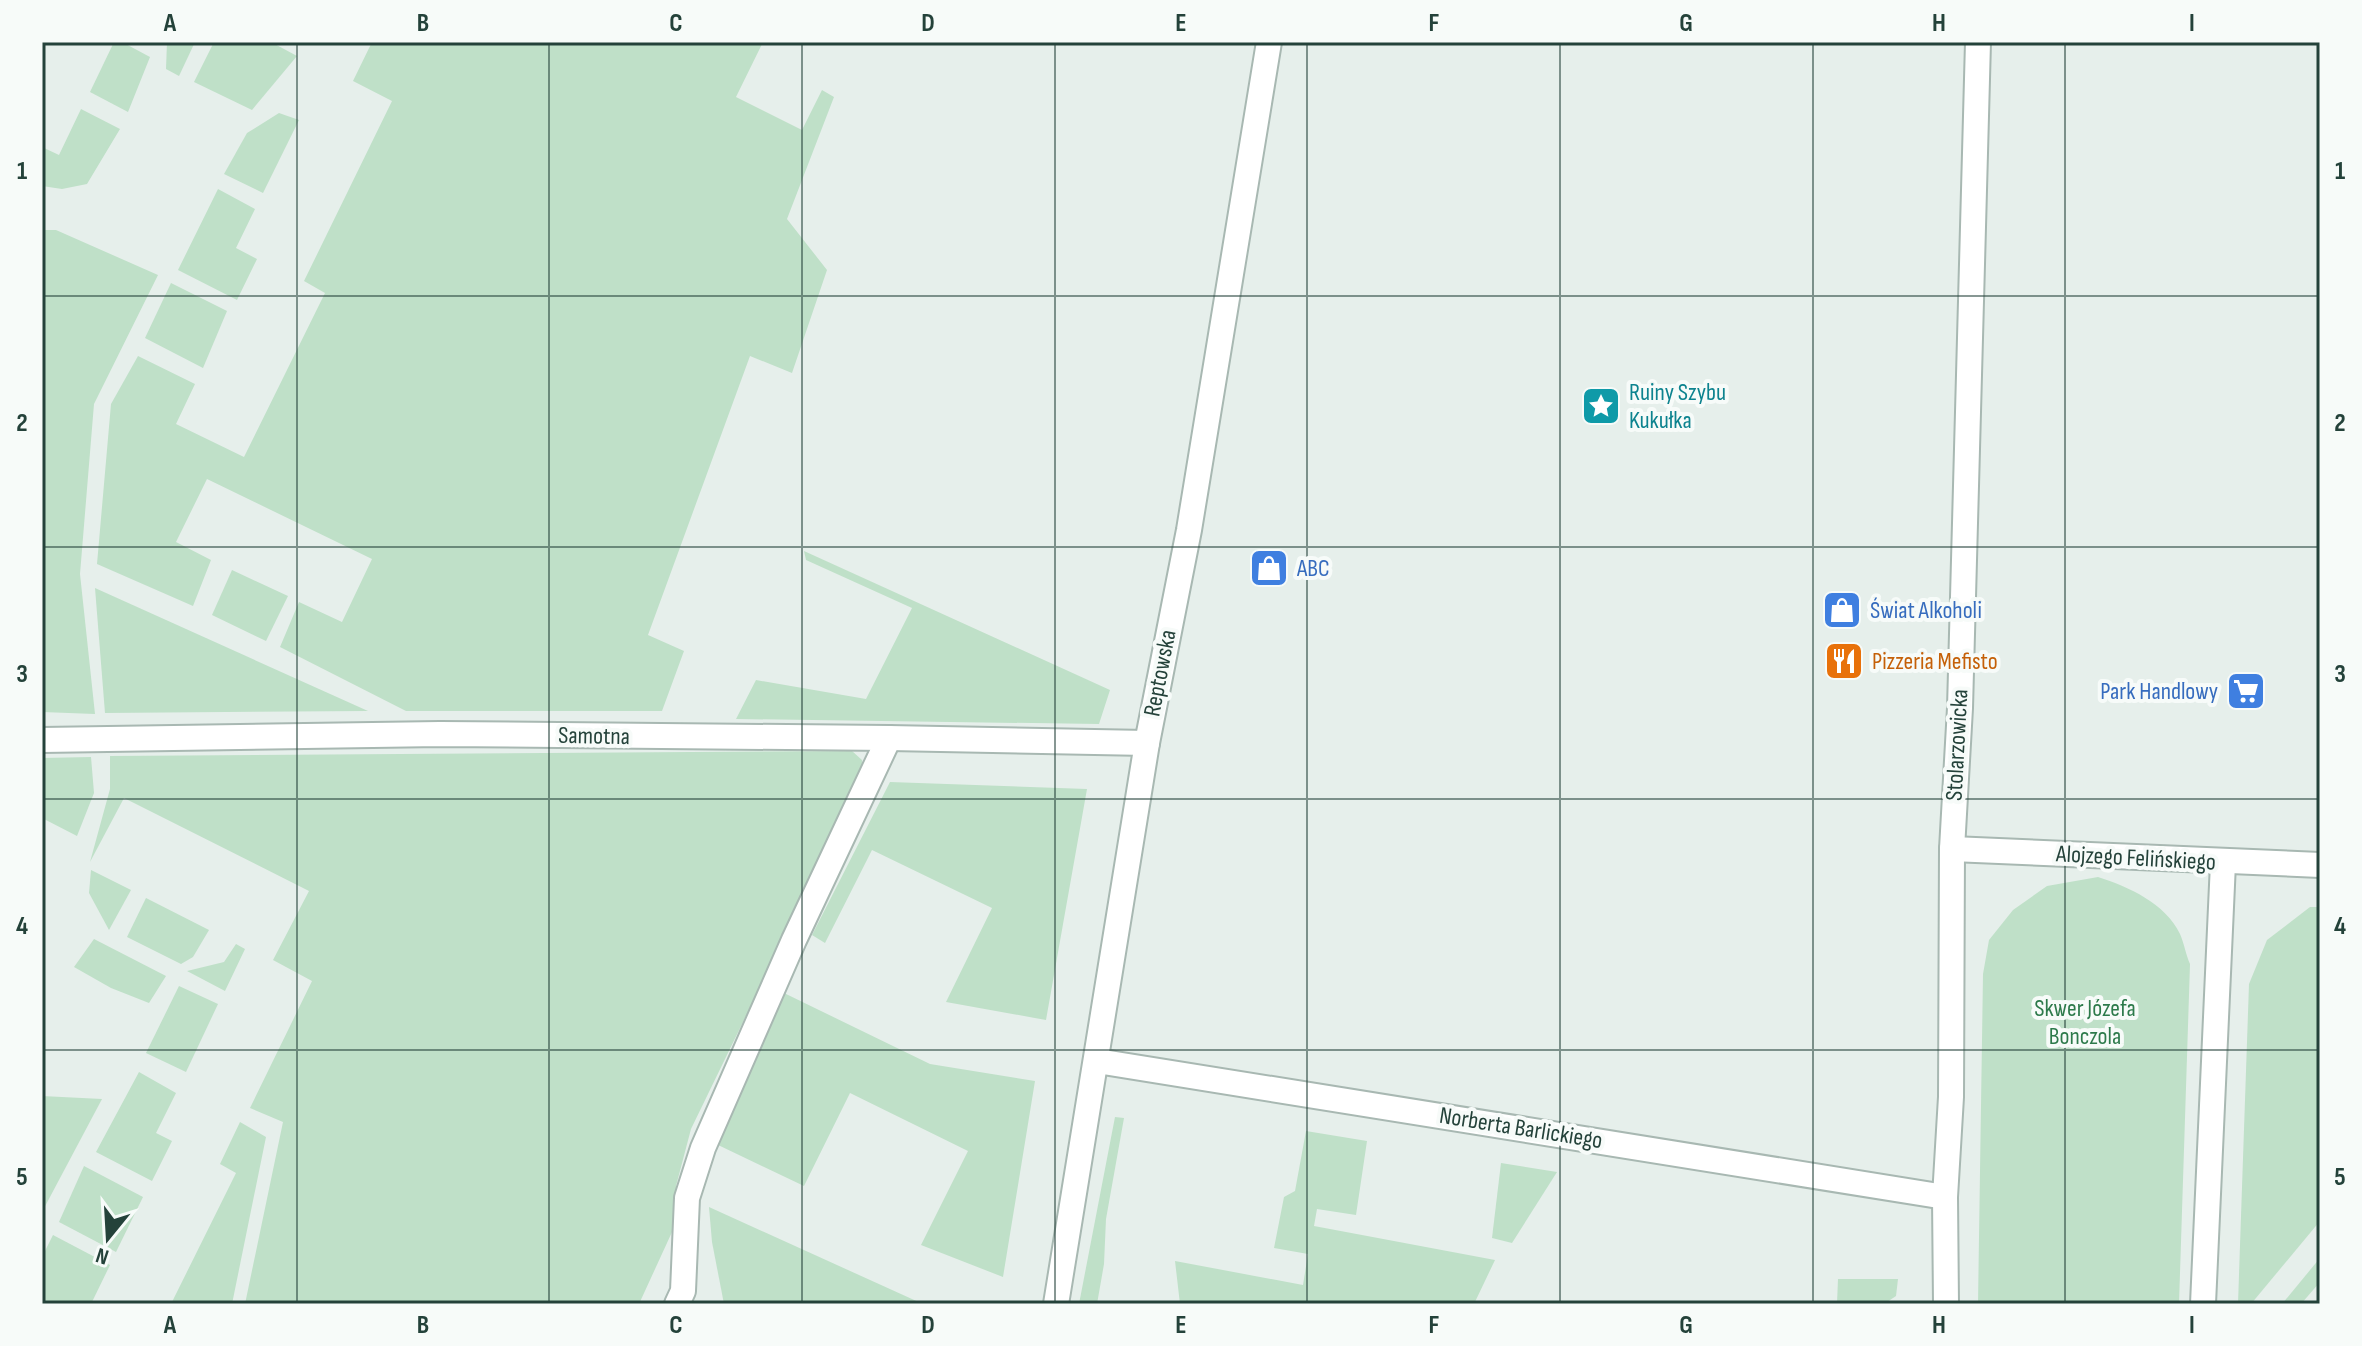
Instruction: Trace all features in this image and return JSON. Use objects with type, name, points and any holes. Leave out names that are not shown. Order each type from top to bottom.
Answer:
[{"type":"street","name":"Reptowska","points":[[1056,1304],[1147,743],[1189,530],[1269,42]]},
{"type":"street","name":"Stolarzowicka","points":[[1946,1304],[1945,1197],[1951,1097],[1952,849],[1960,708],[1978,42]]},
{"type":"street","name":"Samotna","points":[[42,740],[412,734],[1147,743]]},
{"type":"street","points":[[677,1304],[683,1291],[687,1198],[703,1148],[794,940],[889,738]]},
{"type":"street","name":"Alojzego Felińskiego","points":[[1952,849],[2320,865]]},
{"type":"street","points":[[2203,1304],[2223,863]]},
{"type":"street","name":"Norberta Barlickiego","points":[[1097,1061],[1945,1197]]},
{"type":"green space","points":[[114,42],[122,42],[150,57],[128,112],[90,92]]},
{"type":"green space","points":[[167,42],[195,42],[179,76],[166,69]]},
{"type":"green space","points":[[214,42],[271,42],[297,56],[252,110],[194,82]]},
{"type":"green space","points":[[372,42],[763,42],[736,97],[802,130],[822,90],[834,97],[787,219],[827,270],[792,373],[750,356],[648,635],[684,651],[662,711],[406,711],[280,647],[299,602],[342,622],[372,559],[207,479],[176,542],[211,560],[193,606],[97,564],[111,404],[138,356],[195,384],[176,424],[244,457],[325,293],[304,281],[392,101],[353,81]]},
{"type":"green space","points":[[81,109],[120,129],[87,184],[62,189],[42,186],[42,147],[59,155]]},
{"type":"green space","points":[[279,113],[299,120],[263,193],[224,174],[247,133]]},
{"type":"green space","points":[[218,189],[255,209],[236,248],[257,259],[237,300],[178,270]]},
{"type":"green space","points":[[42,230],[56,230],[158,275],[94,404],[80,574],[95,714],[42,712]]},
{"type":"green space","points":[[171,283],[227,311],[203,368],[145,338]]},
{"type":"green space","points":[[804,551],[1110,690],[1099,724],[736,719],[756,680],[866,699],[912,608],[806,560]]},
{"type":"green space","points":[[232,570],[288,596],[266,641],[212,615]]},
{"type":"green space","points":[[95,588],[368,711],[105,713]]},
{"type":"green space","points":[[852,751],[862,760],[864,773],[691,1129],[676,1186],[678,1219],[639,1304],[245,1304],[283,1122],[250,1108],[312,981],[273,960],[309,891],[124,798],[90,862],[110,789],[110,756]]},
{"type":"green space","points":[[91,757],[94,793],[77,836],[42,818],[42,758]]},
{"type":"green space","points":[[890,782],[1087,789],[1046,1020],[946,1002],[992,908],[872,850],[825,943],[812,935]]},
{"type":"green space","points":[[91,870],[131,890],[109,930],[89,893]]},
{"type":"green space","name":"Skwer Józefa Bonczola","points":[[2098,877],[2134,891],[2165,913],[2180,934],[2190,964],[2179,1304],[1978,1304],[1983,974],[1989,940],[2013,910],[2047,886]]},
{"type":"green space","points":[[146,898],[209,930],[193,957],[181,964],[127,937]]},
{"type":"green space","points":[[2310,907],[2320,907],[2320,1221],[2251,1304],[2238,1304],[2249,984],[2267,940]]},
{"type":"green space","points":[[94,939],[166,976],[149,1003],[111,988],[74,967]]},
{"type":"green space","points":[[236,944],[245,949],[225,991],[187,971],[224,962]]},
{"type":"green space","points":[[179,986],[218,1004],[186,1072],[146,1053]]},
{"type":"green space","points":[[784,993],[930,1064],[1035,1081],[1003,1277],[921,1245],[968,1151],[850,1093],[804,1186],[716,1144]]},
{"type":"green space","points":[[139,1072],[176,1093],[156,1133],[172,1141],[152,1181],[96,1152]]},
{"type":"green space","points":[[42,1096],[102,1099],[42,1212]]},
{"type":"green space","points":[[1115,1117],[1124,1118],[1106,1219],[1104,1264],[1097,1304],[1079,1304]]},
{"type":"green space","points":[[240,1122],[266,1137],[232,1304],[171,1304],[236,1173],[220,1164]]},
{"type":"green space","points":[[1306,1131],[1367,1141],[1356,1215],[1317,1209],[1314,1226],[1495,1260],[1474,1304],[1180,1304],[1175,1261],[1303,1285],[1308,1254],[1274,1248],[1284,1197],[1295,1191]]},
{"type":"green space","points":[[1501,1163],[1557,1172],[1512,1243],[1492,1238]]},
{"type":"green space","points":[[84,1166],[143,1197],[116,1252],[59,1222]]},
{"type":"green space","points":[[709,1207],[923,1304],[724,1304]]},
{"type":"green space","points":[[53,1235],[110,1265],[91,1304],[42,1304],[42,1257]]},
{"type":"green space","points":[[2320,1258],[2320,1282],[2301,1304],[2282,1304]]},
{"type":"green space","points":[[1838,1279],[1898,1279],[1896,1296],[1884,1304],[1837,1304]]},
{"type":"place","name":"Ruiny Szybu Kukułka","points":[[1601,406]]},
{"type":"place","name":"ABC","points":[[1269,568]]},
{"type":"place","name":"Świat Alkoholi","points":[[1842,610]]},
{"type":"place","name":"Pizzeria Mefisto","points":[[1844,661]]},
{"type":"place","name":"Park Handlowy","points":[[2246,691]]}]
